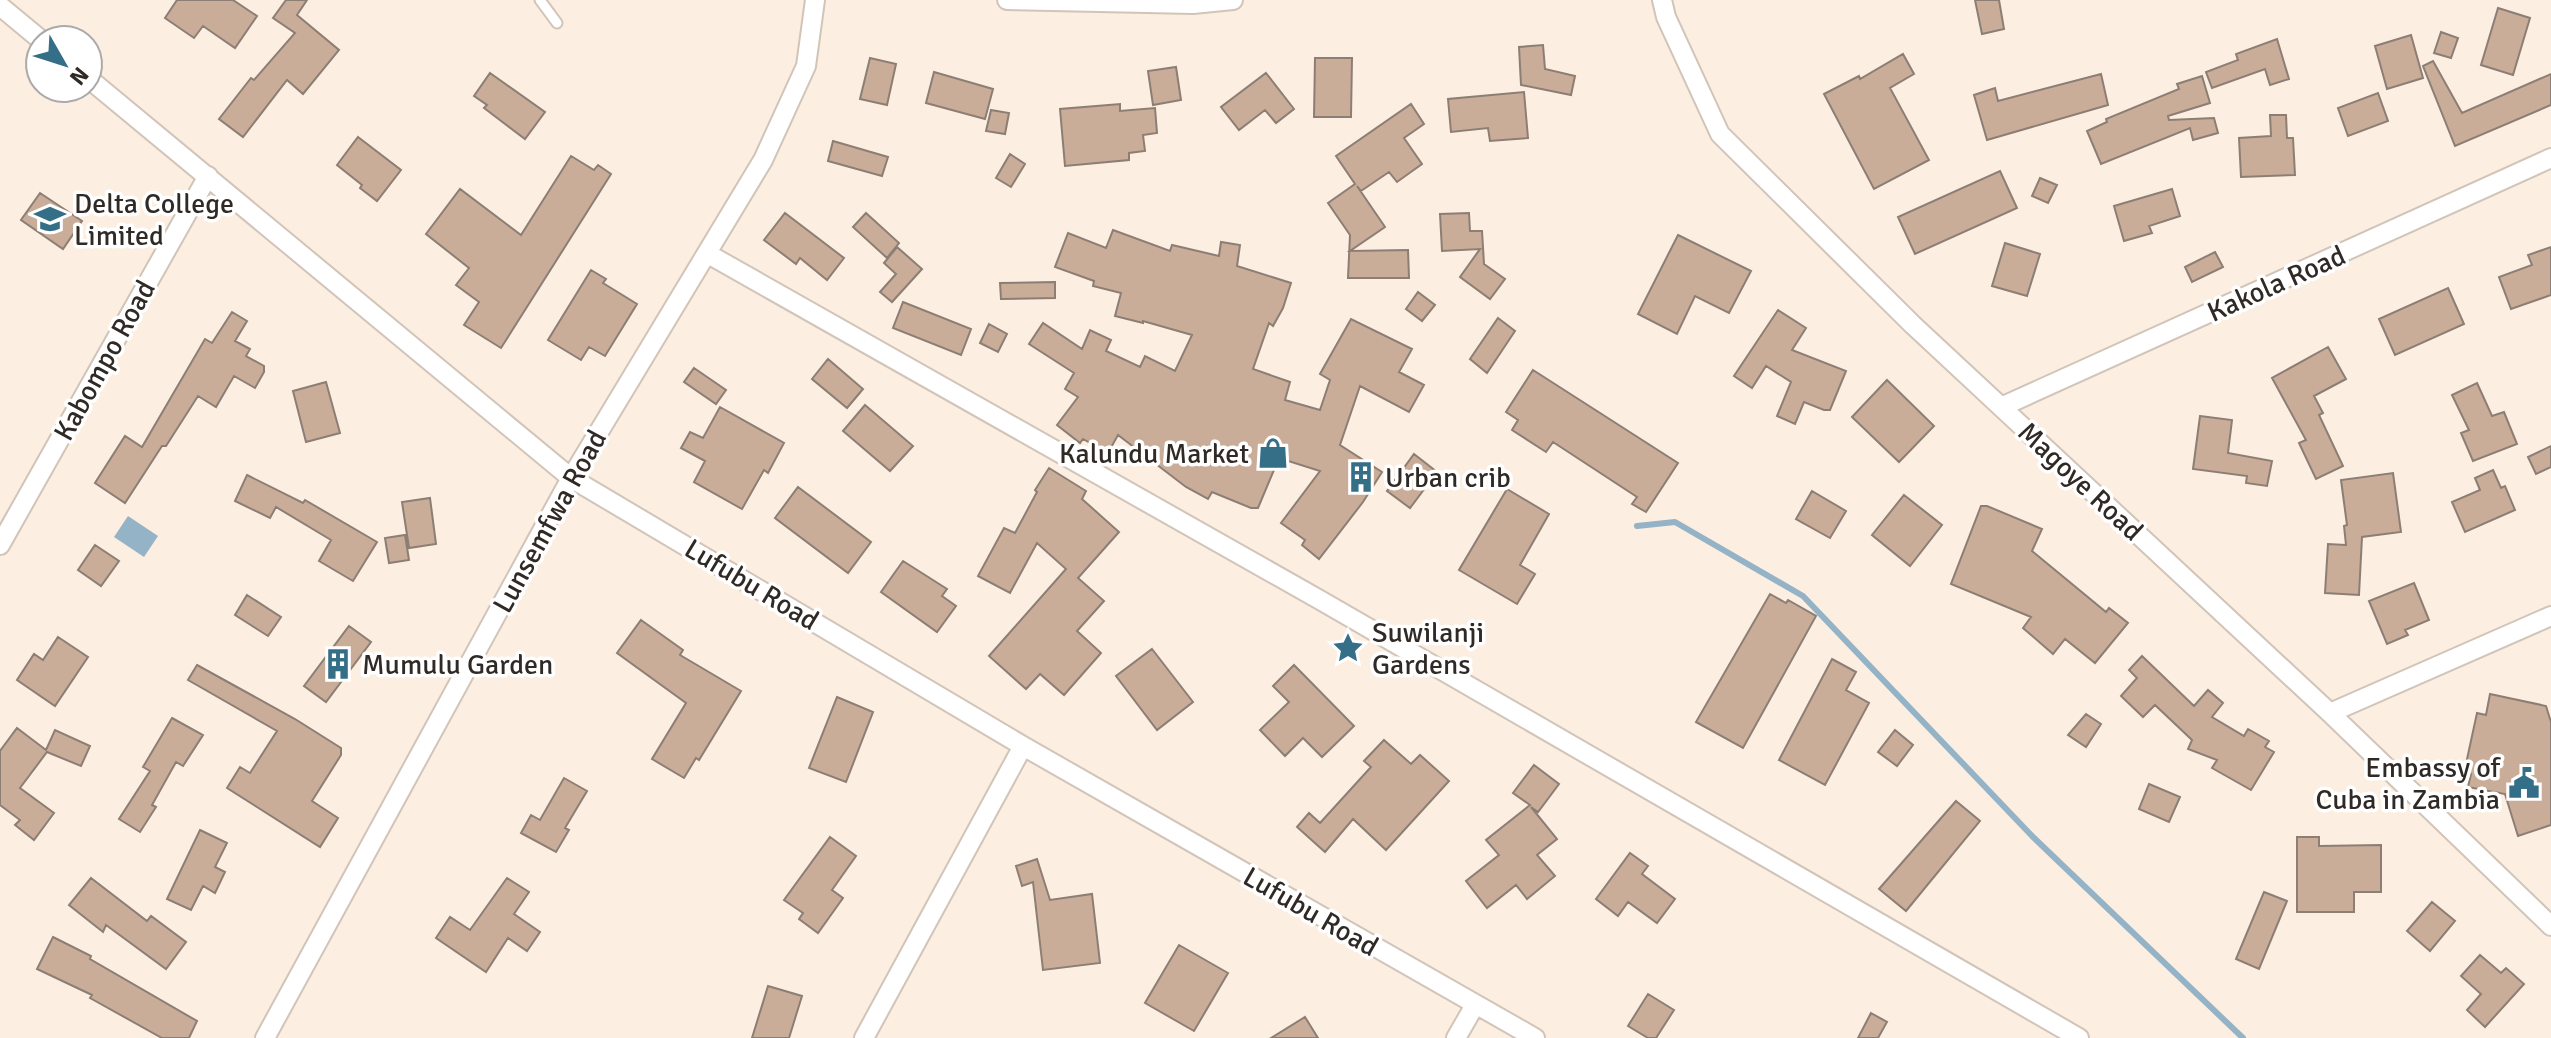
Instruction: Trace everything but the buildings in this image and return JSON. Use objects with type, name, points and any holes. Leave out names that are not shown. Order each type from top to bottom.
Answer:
[{"type":"street","name":"Lunsemfwa Road","points":[[265,1038],[571,478],[763,160],[806,66],[815,0]]},
{"type":"street","points":[[1007,0],[1193,4],[1233,0]]},
{"type":"street","name":"Magoye Road","points":[[1662,0],[1666,17],[1720,134],[1913,325],[2330,713],[2551,926]]},
{"type":"street","points":[[0,6],[24,26]]},
{"type":"street","name":"Lufubu Road","points":[[104,91],[571,478],[1023,746],[1535,1038]]},
{"type":"street","name":"Kakola Road","points":[[2001,407],[2551,158]]},
{"type":"street","name":"Kabompo Road","points":[[0,545],[208,176]]},
{"type":"street","points":[[708,254],[1306,592],[2079,1038]]},
{"type":"street","points":[[2330,713],[2551,616]]},
{"type":"street","points":[[864,1038],[1023,746]]},
{"type":"street","points":[[1456,1038],[1475,1005]]},
{"type":"lane","points":[[540,0],[557,23]]},
{"type":"water","points":[[128,516],[158,536],[144,557],[114,537]]},
{"type":"waterway","points":[[1637,526],[1675,522],[1803,596],[2033,837],[2243,1038]]},
{"type":"place","name":"Delta College Limited","points":[[50,219]]},
{"type":"place","name":"Kalundu Market","points":[[1273,453]]},
{"type":"place","name":"Urban crib","points":[[1361,477]]},
{"type":"place","name":"Suwilanji Gardens","points":[[1348,648]]},
{"type":"place","name":"Mumulu Garden","points":[[338,664]]},
{"type":"place","name":"Embassy of Cuba in Zambia","points":[[2524,783]]}]
